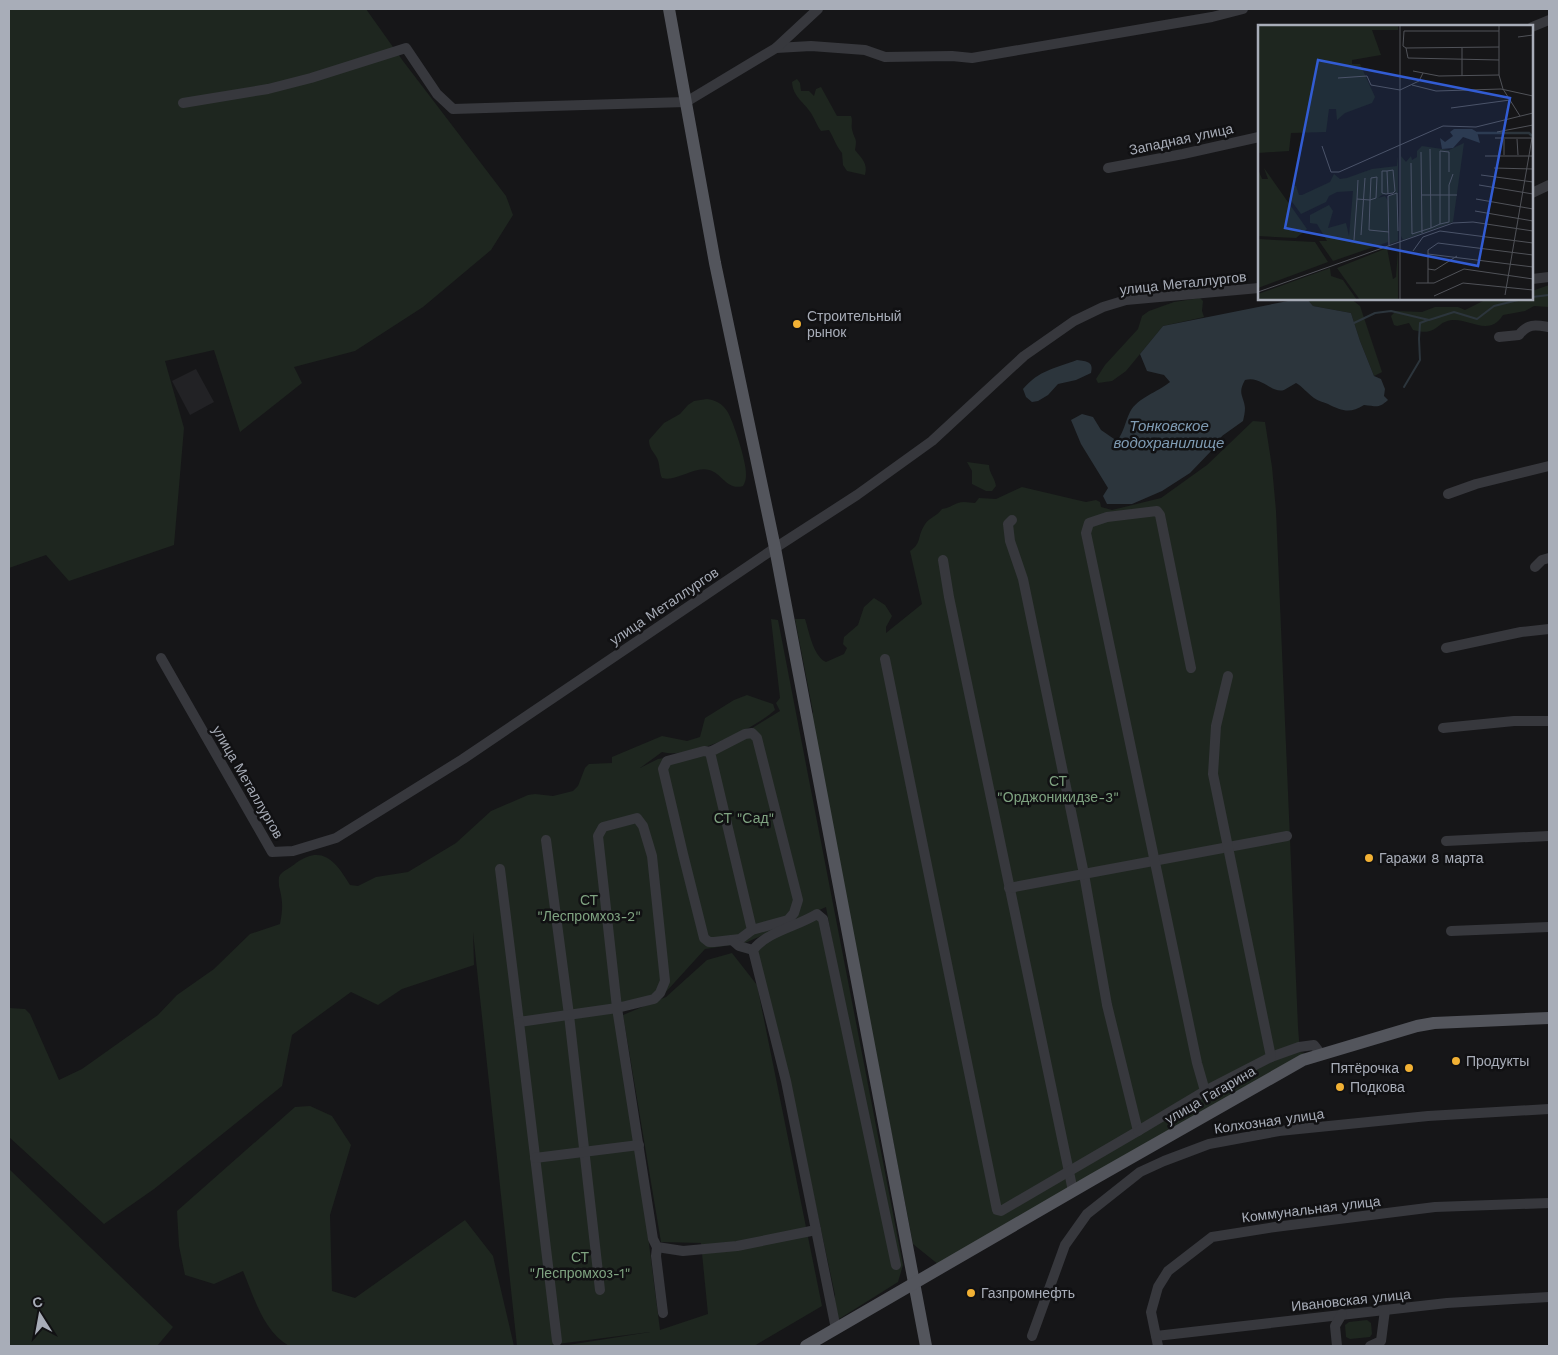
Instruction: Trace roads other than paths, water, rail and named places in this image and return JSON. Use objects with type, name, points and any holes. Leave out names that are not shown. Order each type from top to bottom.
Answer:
[{"type":"main road","points":[[669,9],[715,263],[775,548],[926,1346]]},
{"type":"main road","name":"улица Гагарина","points":[[806,1346],[1303,1060],[1417,1026],[1434,1023],[1549,1018]]},
{"type":"street","points":[[183,103],[268,89],[311,78],[406,48],[437,94],[453,109],[686,102],[776,48],[818,9]]},
{"type":"street","points":[[776,48],[811,46],[864,50],[885,57],[952,56],[972,58],[1212,17],[1242,9]]},
{"type":"street","points":[[1533,27],[1549,20]]},
{"type":"street","name":"Западная улица","points":[[1108,168],[1184,154],[1258,136]]},
{"type":"street","points":[[1533,193],[1549,185]]},
{"type":"street","points":[[1533,279],[1549,277]]},
{"type":"street","name":"улица Металлургов","points":[[161,658],[272,852],[293,852],[336,838],[463,759],[775,548],[857,495],[932,441],[1024,356],[1074,321],[1103,307],[1126,300],[1258,288]]},
{"type":"street","points":[[1499,337],[1519,335],[1529,326],[1549,327]]},
{"type":"street","points":[[1448,494],[1476,484],[1549,466]]},
{"type":"street","points":[[1191,668],[1160,515],[1157,511],[1107,517],[1089,522],[1086,533],[1197,1063],[1205,1091]]},
{"type":"street","points":[[1012,520],[1008,524],[1010,541],[1023,579],[1084,874],[1108,1005],[1138,1131]]},
{"type":"street","points":[[1535,567],[1542,560],[1549,558]]},
{"type":"street","points":[[943,560],[949,597],[1073,1191]]},
{"type":"street","points":[[1446,648],[1530,630],[1549,629]]},
{"type":"street","points":[[886,658],[997,1210],[1001,1211],[1205,1091],[1271,1057],[1299,1047],[1314,1045],[1321,1054]]},
{"type":"street","points":[[1228,676],[1216,726],[1213,774],[1271,1057]]},
{"type":"street","points":[[1444,728],[1514,721],[1549,721]]},
{"type":"street","points":[[752,733],[757,738],[798,900],[794,913],[788,920],[752,930],[740,939],[709,942],[704,938],[663,770],[667,761],[704,751],[710,752],[746,734],[752,733]]},
{"type":"street","points":[[710,752],[752,930]]},
{"type":"street","points":[[520,1022],[617,1008],[654,999],[660,993],[665,981],[652,856],[643,826],[637,818],[603,827],[598,836],[617,1008],[654,1239],[657,1247],[656,1256],[663,1313]]},
{"type":"street","points":[[1009,888],[1287,836]]},
{"type":"street","points":[[1446,841],[1549,836]]},
{"type":"street","points":[[546,840],[569,1015],[600,1290]]},
{"type":"street","points":[[500,869],[520,1022],[557,1341]]},
{"type":"street","points":[[752,950],[759,942],[775,933],[802,923],[817,914],[824,919],[896,1265]]},
{"type":"street","points":[[1451,932],[1549,927]]},
{"type":"street","points":[[732,940],[739,946],[752,950]]},
{"type":"street","points":[[752,950],[786,1081],[836,1329]]},
{"type":"street","name":"Колхозная улица","points":[[1032,1336],[1064,1245],[1086,1214],[1140,1172],[1209,1144],[1271,1132],[1428,1116],[1549,1109]]},
{"type":"street","points":[[536,1158],[639,1145]]},
{"type":"street","name":"Коммунальная улица","points":[[1157,1341],[1152,1312],[1158,1287],[1168,1271],[1212,1237],[1275,1227],[1435,1207],[1549,1203]]},
{"type":"street","points":[[657,1247],[683,1251],[738,1246],[816,1230]]},
{"type":"street","name":"Ивановская улица","points":[[1157,1341],[1342,1314],[1447,1303],[1549,1297]]},
{"type":"street","points":[[1370,1346],[1381,1341],[1385,1310]]},
{"type":"street","points":[[1338,1346],[1335,1326],[1342,1314]]},
{"type":"water","name":"Тонковское водохранилище","points":[[1293,300],[1308,300],[1313,306],[1351,313],[1374,376],[1381,379],[1385,389],[1384,396],[1388,400],[1379,406],[1364,405],[1354,410],[1346,410],[1316,399],[1296,383],[1280,391],[1256,380],[1245,380],[1241,389],[1245,408],[1243,421],[1222,436],[1214,448],[1190,473],[1162,491],[1132,504],[1107,504],[1103,496],[1108,488],[1081,444],[1071,420],[1082,414],[1093,417],[1101,430],[1117,441],[1133,407],[1170,382],[1164,375],[1147,371],[1140,354],[1163,326]]},
{"type":"water","points":[[1077,360],[1091,364],[1091,373],[1076,380],[1058,384],[1048,395],[1038,401],[1032,402],[1026,397],[1023,389],[1035,378],[1048,370]]},
{"type":"waterway","points":[[1533,297],[1549,295]]},
{"type":"waterway","points":[[1354,323],[1375,313],[1391,311],[1429,320],[1454,312],[1477,319],[1494,306],[1518,300]]},
{"type":"waterway","points":[[1404,387],[1420,360],[1420,323],[1428,320]]},
{"type":"place","name":"Строительный рынок","points":[[797,324]]},
{"type":"place","name":"Гаражи 8 марта","points":[[1369,858]]},
{"type":"place","name":"Продукты","points":[[1456,1061]]},
{"type":"place","name":"Пятёрочка","points":[[1409,1068]]},
{"type":"place","name":"Подкова","points":[[1340,1087]]},
{"type":"place","name":"Газпромнефть","points":[[971,1293]]},
{"type":"park label","name":"СТ \"Орджоникидзе-3\"","points":[[1058,790]]},
{"type":"park label","name":"СТ \"Сад\"","points":[[744,818]]},
{"type":"park label","name":"СТ \"Леспромхоз-2\"","points":[[589,908]]},
{"type":"park label","name":"СТ \"Леспромхоз-1\"","points":[[580,1266]]}]
